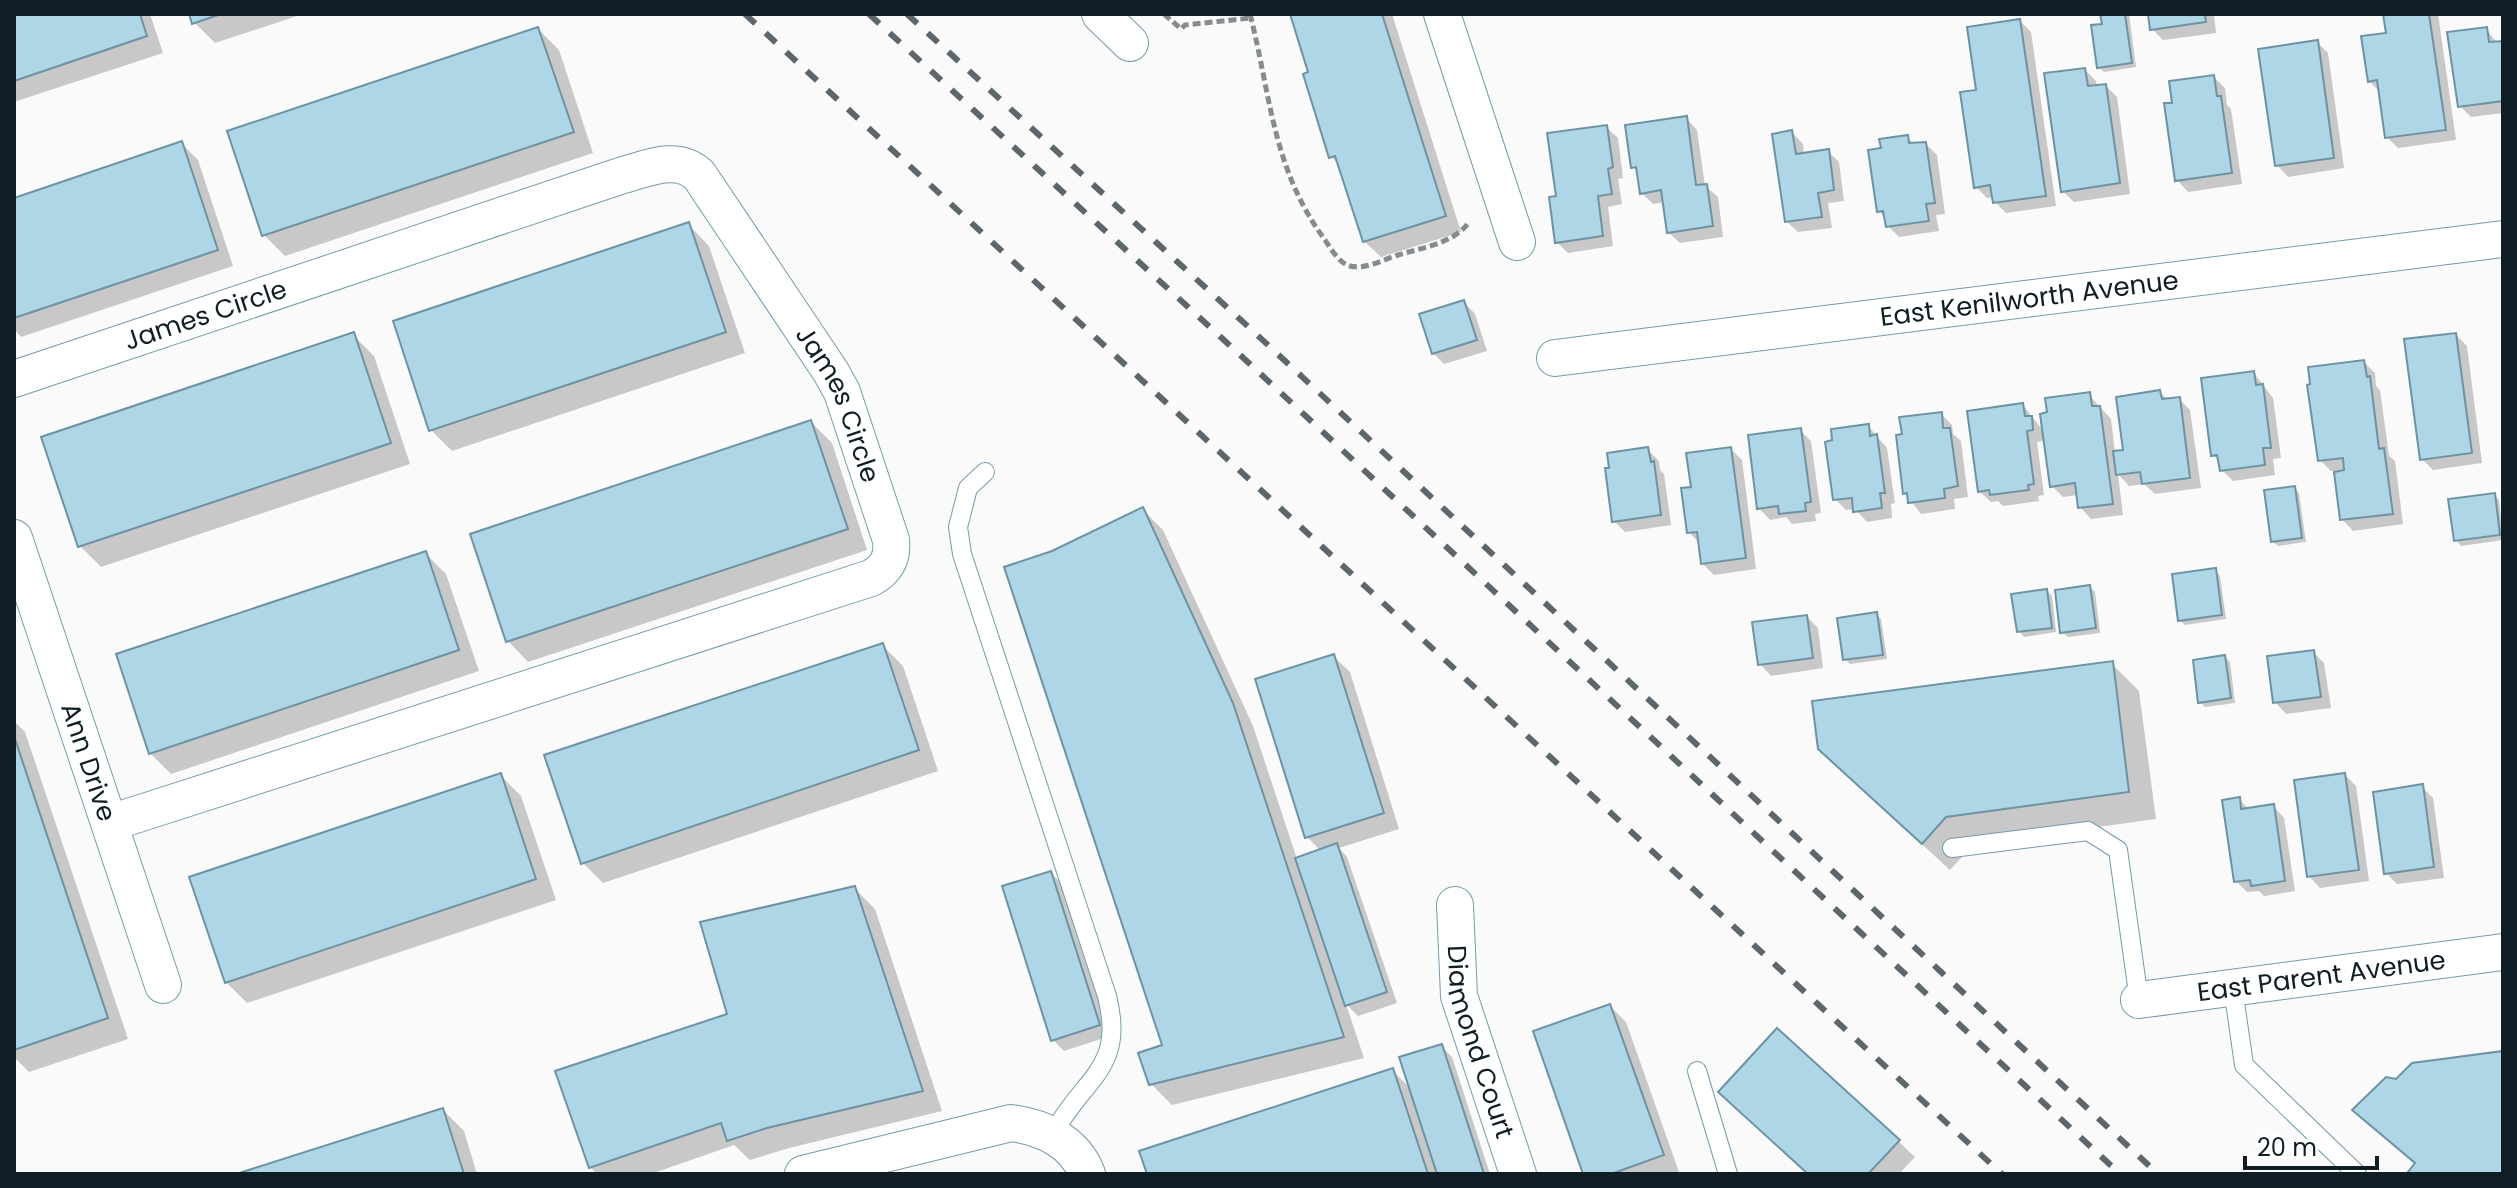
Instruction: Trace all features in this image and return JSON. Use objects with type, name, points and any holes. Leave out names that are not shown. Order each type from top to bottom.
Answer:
[{"type":"street","points":[[1100,14],[1130,43]]},
{"type":"street","points":[[1442,14],[1517,242]]},
{"type":"street","name":"James Circle","points":[[14,379],[620,176],[681,163],[699,175],[831,372],[842,392],[891,540],[892,552],[885,569],[871,578],[110,823]]},
{"type":"street","name":"East Kenilworth Avenue","points":[[1555,358],[2503,239]]},
{"type":"street","name":"Ann Drive","points":[[14,538],[26,617],[110,823],[163,985]]},
{"type":"street","name":"Diamond Court","points":[[1455,905],[1459,996],[1518,1174]]},
{"type":"street","name":"East Parent Avenue","points":[[2139,1000],[2503,952]]},
{"type":"street","points":[[803,1174],[1011,1123],[1053,1134],[1071,1150],[1087,1174]]},
{"type":"lane","points":[[985,472],[968,488],[958,527],[962,554],[1107,996],[1114,1027],[1109,1053],[1085,1092],[1066,1109],[1053,1134]]},
{"type":"lane","points":[[1952,848],[2088,831],[2118,850],[2139,1000]]},
{"type":"lane","points":[[2233,988],[2244,1065],[2357,1174]]},
{"type":"lane","points":[[1697,1071],[1728,1174]]},
{"type":"path","points":[[1164,14],[1181,29],[1185,25],[1251,16],[1276,137],[1294,192],[1317,229],[1348,265],[1364,266],[1456,235],[1472,218]]},
{"type":"building","points":[[14,14],[140,14],[147,36],[14,81]]},
{"type":"building","points":[[189,14],[221,14],[192,24]]},
{"type":"building","points":[[1290,14],[1382,14],[1446,216],[1363,242],[1335,156],[1329,158],[1303,74],[1308,72]]},
{"type":"building","points":[[2100,14],[2125,14],[2132,63],[2097,68],[2091,25],[2102,24]]},
{"type":"building","points":[[2148,14],[2205,14],[2206,22],[2150,30]]},
{"type":"building","points":[[2383,14],[2429,14],[2446,130],[2385,138],[2377,80],[2368,82],[2361,36],[2386,33]]},
{"type":"building","points":[[2020,19],[2046,196],[1993,203],[1990,185],[1974,188],[1960,92],[1976,90],[1967,27]]},
{"type":"building","points":[[538,27],[574,132],[262,236],[227,131]]},
{"type":"building","points":[[2487,27],[2489,42],[2503,41],[2503,101],[2458,107],[2447,32]]},
{"type":"building","points":[[2318,40],[2334,158],[2275,166],[2258,49]]},
{"type":"building","points":[[2085,68],[2088,86],[2106,84],[2120,183],[2061,192],[2044,73]]},
{"type":"building","points":[[2214,75],[2217,96],[2221,96],[2232,173],[2175,181],[2164,103],[2172,103],[2169,81]]},
{"type":"building","points":[[1687,116],[1696,185],[1707,184],[1713,226],[1667,233],[1661,190],[1640,194],[1636,167],[1631,168],[1625,125]]},
{"type":"building","points":[[1607,125],[1613,167],[1608,169],[1612,194],[1598,196],[1603,236],[1555,243],[1549,197],[1556,196],[1547,133]]},
{"type":"building","points":[[1792,130],[1796,154],[1829,149],[1834,190],[1818,193],[1822,217],[1785,222],[1772,134]]},
{"type":"building","points":[[1908,135],[1909,143],[1926,142],[1935,203],[1926,204],[1929,221],[1886,227],[1883,211],[1877,212],[1868,150],[1881,148],[1879,139]]},
{"type":"building","points":[[182,141],[218,250],[14,318],[14,198]]},
{"type":"building","points":[[689,222],[726,332],[429,431],[393,321]]},
{"type":"building","points":[[1464,300],[1477,340],[1432,354],[1419,314]]},
{"type":"building","points":[[354,332],[391,443],[78,547],[41,437]]},
{"type":"building","points":[[2456,333],[2472,453],[2420,460],[2404,339]]},
{"type":"building","points":[[2364,360],[2367,377],[2370,376],[2379,449],[2384,448],[2393,514],[2340,520],[2334,472],[2344,470],[2343,458],[2318,461],[2307,385],[2310,384],[2308,367]]},
{"type":"building","points":[[2254,371],[2256,385],[2263,384],[2271,448],[2263,448],[2265,465],[2220,471],[2217,455],[2211,456],[2201,378]]},
{"type":"building","points":[[2160,390],[2162,399],[2180,397],[2190,478],[2142,484],[2140,472],[2116,475],[2113,451],[2123,450],[2116,397]]},
{"type":"building","points":[[2090,392],[2092,406],[2100,406],[2113,504],[2078,508],[2075,483],[2050,487],[2040,414],[2047,412],[2045,398]]},
{"type":"building","points":[[2023,403],[2025,416],[2032,416],[2033,430],[2027,431],[2034,484],[2028,485],[2029,490],[1990,495],[1989,490],[1978,492],[1967,411]]},
{"type":"building","points":[[1942,412],[1943,428],[1950,428],[1958,486],[1944,489],[1945,498],[1908,503],[1907,493],[1903,494],[1896,435],[1902,434],[1899,417]]},
{"type":"building","points":[[811,420],[848,529],[506,642],[470,534]]},
{"type":"building","points":[[1869,424],[1870,436],[1877,434],[1885,493],[1880,493],[1882,508],[1853,512],[1852,498],[1833,500],[1825,442],[1832,440],[1831,429]]},
{"type":"building","points":[[1801,428],[1811,502],[1805,503],[1806,511],[1779,514],[1778,506],[1757,509],[1748,435]]},
{"type":"building","points":[[1648,447],[1651,462],[1654,461],[1661,515],[1612,522],[1605,468],[1609,468],[1607,453]]},
{"type":"building","points":[[1731,447],[1746,558],[1701,564],[1697,532],[1687,533],[1681,488],[1691,487],[1686,453]]},
{"type":"building","points":[[2295,486],[2302,538],[2271,542],[2264,490]]},
{"type":"building","points":[[2495,493],[2500,535],[2454,541],[2448,499]]},
{"type":"building","points":[[1143,507],[1233,703],[1344,1037],[1149,1085],[1138,1053],[1162,1045],[1004,567],[1052,551]]},
{"type":"building","points":[[426,551],[459,650],[149,754],[116,654]]},
{"type":"building","points":[[2216,568],[2222,615],[2178,621],[2172,574]]},
{"type":"building","points":[[2090,585],[2096,628],[2060,633],[2055,590]]},
{"type":"building","points":[[2047,589],[2052,628],[2017,632],[2011,594]]},
{"type":"building","points":[[1877,612],[1883,655],[1843,660],[1837,618]]},
{"type":"building","points":[[1807,615],[1813,658],[1758,665],[1752,622]]},
{"type":"building","points":[[883,643],[919,750],[581,864],[544,755]]},
{"type":"building","points":[[2314,650],[2321,697],[2273,703],[2267,656]]},
{"type":"building","points":[[1334,654],[1384,813],[1305,838],[1255,679]]},
{"type":"building","points":[[2225,655],[2231,698],[2198,703],[2193,660]]},
{"type":"building","points":[[2113,661],[2129,792],[1946,817],[1922,844],[1818,749],[1812,701]]},
{"type":"building","points":[[14,736],[108,1018],[14,1050]]},
{"type":"building","points":[[501,773],[536,879],[225,983],[189,877]]},
{"type":"building","points":[[2345,773],[2359,870],[2307,877],[2294,780]]},
{"type":"building","points":[[2423,784],[2434,867],[2384,874],[2373,792]]},
{"type":"building","points":[[2240,797],[2241,809],[2274,804],[2285,881],[2251,886],[2250,880],[2234,882],[2222,800]]},
{"type":"building","points":[[1337,843],[1387,992],[1345,1006],[1295,858]]},
{"type":"building","points":[[1051,871],[1100,1025],[1051,1041],[1002,886]]},
{"type":"building","points":[[855,886],[923,1091],[767,1128],[727,1141],[721,1123],[589,1168],[555,1071],[727,1014],[700,922]]},
{"type":"building","points":[[1610,1004],[1664,1155],[1611,1174],[1583,1174],[1533,1031]]},
{"type":"building","points":[[1777,1028],[1900,1140],[1868,1174],[1808,1174],[1718,1092]]},
{"type":"building","points":[[1442,1044],[1484,1174],[1437,1174],[1399,1057]]},
{"type":"building","points":[[2503,1051],[2503,1174],[2410,1174],[2408,1172],[2415,1163],[2352,1110],[2386,1077],[2396,1079],[2412,1063]]},
{"type":"building","points":[[1393,1068],[1428,1174],[1147,1174],[1139,1151]]},
{"type":"building","points":[[443,1108],[464,1174],[236,1174]]},
{"type":"railway","points":[[745,14],[2002,1174]]},
{"type":"railway","points":[[869,14],[2120,1174]]},
{"type":"railway","points":[[907,14],[1254,332],[2158,1174]]}]
